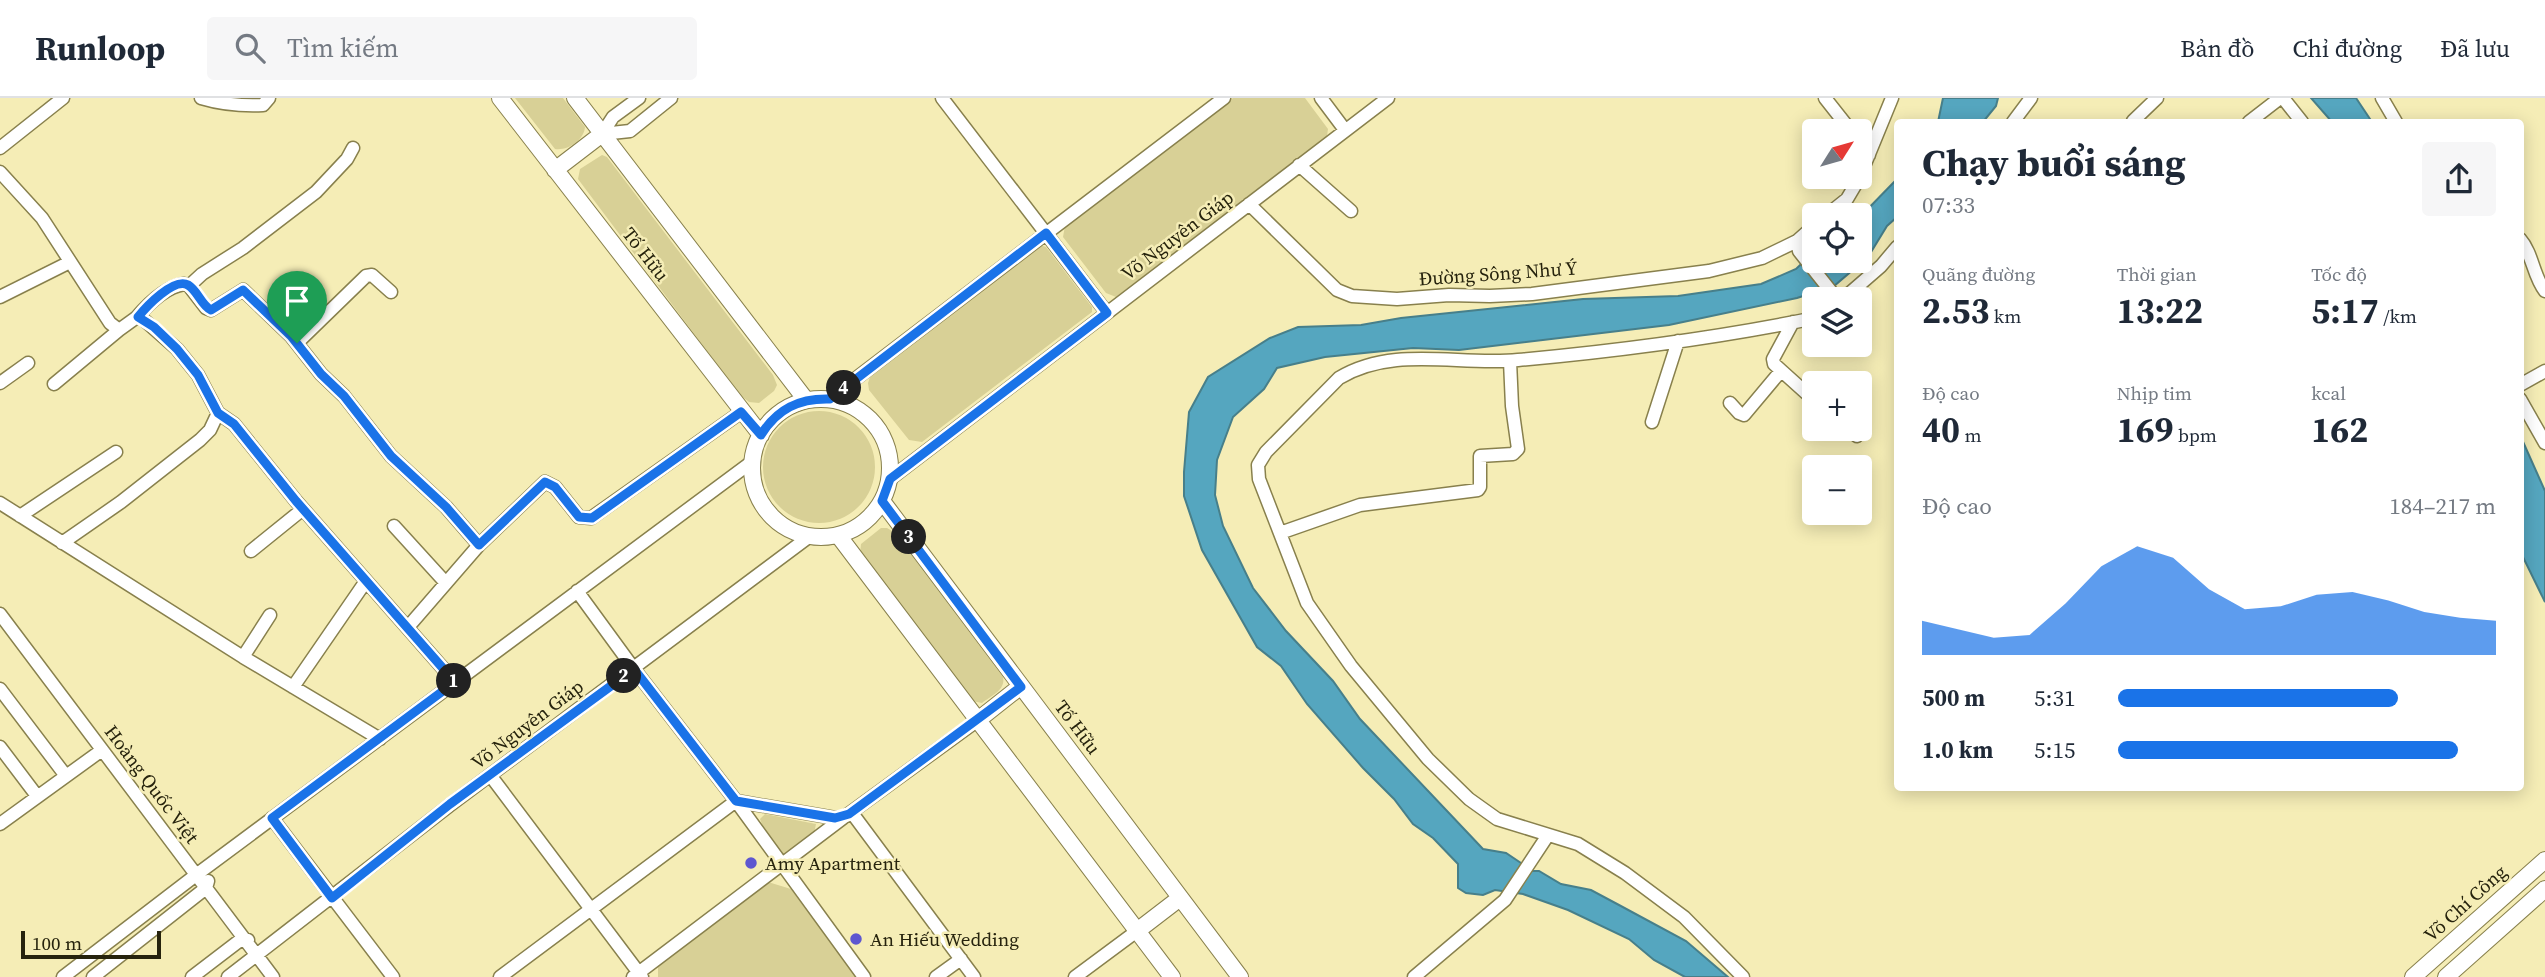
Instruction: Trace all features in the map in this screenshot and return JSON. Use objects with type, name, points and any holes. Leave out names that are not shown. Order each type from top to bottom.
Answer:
[{"type":"main road","name":"Tố Hữu","points":[[499,98],[761,435]]},
{"type":"main road","name":"Tố Hữu","points":[[575,98],[806,400]]},
{"type":"main road","points":[[555,170],[603,134]]},
{"type":"main road","points":[[830,399],[856,408],[876,426],[888,451],[890,479],[882,501],[859,526],[838,535],[810,536],[786,527],[767,510],[755,487],[752,461],[767,425],[784,409],[806,400],[830,399]]},
{"type":"main road","name":"Tố Hữu","points":[[882,501],[1240,977]]},
{"type":"main road","points":[[838,535],[1172,977]]},
{"type":"main road","points":[[978,720],[1021,687]]},
{"type":"main road","name":"Võ Chí Công","points":[[2413,977],[2545,860]]},
{"type":"main road","points":[[2445,977],[2545,889]]},
{"type":"main road","points":[[1137,931],[1180,898]]},
{"type":"street","points":[[0,148],[63,98]]},
{"type":"street","points":[[201,98],[246,106],[263,105],[269,98]]},
{"type":"street","points":[[603,134],[613,117],[639,98]]},
{"type":"street","points":[[942,98],[1107,313]]},
{"type":"street","points":[[830,399],[1224,98]]},
{"type":"street","points":[[1321,98],[1345,130]]},
{"type":"street","name":"Võ Nguyên Giáp","points":[[890,479],[1388,98]]},
{"type":"street","points":[[1825,98],[1842,119]]},
{"type":"street","points":[[1872,148],[1892,98]]},
{"type":"street","points":[[2015,119],[2031,98]]},
{"type":"street","points":[[2135,119],[2157,98]]},
{"type":"street","points":[[2253,119],[2281,98],[2299,119]]},
{"type":"street","points":[[2382,98],[2394,119]]},
{"type":"street","points":[[603,134],[629,131],[665,100]]},
{"type":"street","points":[[190,286],[202,274],[243,248],[316,192],[347,159],[353,148]]},
{"type":"street","points":[[1299,165],[1350,211]]},
{"type":"street","points":[[0,172],[42,218],[105,316],[115,329],[119,330]]},
{"type":"street","points":[[1842,203],[1853,189]]},
{"type":"street","name":"Đường Sông Như Ý","points":[[1249,204],[1337,290],[1352,296],[1397,299],[1532,294],[1709,271],[1762,258],[1798,246],[1802,241]]},
{"type":"street","points":[[1798,246],[1830,287]]},
{"type":"street","points":[[2524,246],[2545,291]]},
{"type":"street","points":[[1853,287],[1881,266],[1894,251]]},
{"type":"street","points":[[0,298],[70,262]]},
{"type":"street","points":[[297,343],[366,276],[372,275],[391,292]]},
{"type":"street","points":[[54,384],[171,288],[184,284],[190,286],[206,308],[211,310],[243,290],[297,343],[321,374],[344,396],[391,456],[446,507],[479,545]]},
{"type":"street","points":[[138,317],[154,327],[177,349],[198,375],[218,413],[234,424],[303,509],[455,682]]},
{"type":"street","points":[[1743,977],[1685,917],[1663,899],[1578,844],[1497,819],[1469,799],[1428,759],[1350,666],[1302,594],[1259,479],[1258,465],[1260,458],[1318,396],[1350,372],[1410,358],[1510,361],[1678,341],[1802,320]]},
{"type":"street","points":[[1793,322],[1773,359],[1780,372],[1802,390]]},
{"type":"street","points":[[1652,422],[1678,341]]},
{"type":"street","points":[[1280,533],[1360,505],[1480,489],[1480,456],[1513,454],[1518,449],[1510,361]]},
{"type":"street","points":[[0,383],[28,363]]},
{"type":"street","points":[[1730,403],[1739,414],[1744,415],[1780,372]]},
{"type":"street","points":[[2524,383],[2545,372]]},
{"type":"street","points":[[2524,406],[2545,443]]},
{"type":"street","points":[[408,627],[479,545],[545,482],[555,487],[579,517],[592,518],[741,412]]},
{"type":"street","points":[[62,543],[121,502],[200,440],[210,430],[218,413]]},
{"type":"street","points":[[20,516],[116,452]]},
{"type":"street","points":[[63,977],[195,874],[752,461]]},
{"type":"street","points":[[0,503],[243,657],[380,739]]},
{"type":"street","points":[[251,551],[303,509]]},
{"type":"street","points":[[394,526],[445,582]]},
{"type":"street","name":"Võ Nguyên Giáp","points":[[228,977],[490,775],[810,536]]},
{"type":"street","points":[[293,687],[366,581]]},
{"type":"street","points":[[577,591],[736,801],[864,977]]},
{"type":"street","name":"Hoàng Quốc Việt","points":[[0,614],[273,977]]},
{"type":"street","points":[[243,657],[270,615]]},
{"type":"street","points":[[0,690],[65,776]]},
{"type":"street","points":[[490,775],[638,976],[848,815],[978,720]]},
{"type":"street","points":[[0,747],[37,796]]},
{"type":"street","points":[[0,824],[102,750]]},
{"type":"street","points":[[500,977],[736,801],[835,818],[848,815]]},
{"type":"street","points":[[848,815],[974,977]]},
{"type":"street","points":[[272,818],[393,977]]},
{"type":"street","points":[[1414,977],[1505,900],[1548,835]]},
{"type":"street","points":[[93,977],[206,888],[211,863]]},
{"type":"street","points":[[1075,977],[1137,931]]},
{"type":"street","points":[[191,977],[243,938],[268,946]]},
{"type":"street","points":[[936,977],[961,959]]},
{"type":"shaded area","points":[[515,98],[563,98],[585,127],[582,136],[570,146],[555,149]]},
{"type":"shaded area","points":[[1233,98],[1305,98],[1328,129],[1327,136],[1116,297],[1106,293],[1063,237],[1065,226]]},
{"type":"shaded area","points":[[602,155],[607,157],[773,375],[777,385],[774,391],[759,403],[749,402],[740,395],[578,179],[580,169]]},
{"type":"shaded area","points":[[1040,245],[1046,247],[1092,307],[1092,312],[922,442],[909,440],[869,390],[872,371]]},
{"type":"shaded area","points":[[819,411],[841,415],[859,427],[871,445],[875,467],[871,489],[859,507],[841,519],[819,523],[797,519],[779,507],[767,489],[763,467],[767,445],[779,427],[797,415]]},
{"type":"shaded area","points":[[881,528],[894,532],[1003,677],[1000,689],[982,703],[972,701],[860,554],[861,544]]},
{"type":"shaded area","points":[[765,814],[816,824],[814,834],[783,854],[764,829],[760,819]]},
{"type":"shaded area","points":[[768,882],[791,889],[856,977],[658,977],[658,966]]},
{"type":"water","points":[[1943,98],[1998,98],[1996,106],[1985,119],[1939,119]]},
{"type":"water","points":[[2311,98],[2356,98],[2370,119],[2329,119]]},
{"type":"water","points":[[1894,182],[1894,220],[1872,250],[1872,205]]},
{"type":"water","points":[[1802,263],[1802,273],[1849,273],[1831,287],[1802,287],[1802,296],[1797,298],[1669,325],[1459,350],[1413,348],[1325,357],[1277,368],[1264,389],[1233,417],[1217,460],[1215,495],[1223,526],[1253,588],[1286,631],[1333,681],[1360,719],[1483,849],[1506,853],[1533,871],[1539,871],[1561,884],[1591,890],[1686,941],[1728,977],[1685,977],[1654,960],[1629,939],[1568,910],[1523,894],[1495,890],[1483,895],[1466,893],[1458,888],[1458,864],[1433,838],[1413,824],[1394,799],[1307,704],[1281,666],[1257,647],[1202,550],[1184,496],[1189,412],[1208,377],[1270,338],[1298,327],[1361,325],[1401,318],[1583,299],[1678,296],[1761,284],[1796,269]]},
{"type":"water","points":[[2524,444],[2545,491],[2545,602],[2524,559]]},
{"type":"place","name":"Amy Apartment","points":[[751,863]]},
{"type":"place","name":"An Hiếu Wedding","points":[[856,939]]},
{"type":"route","points":[[1046,233],[1107,313],[890,479],[882,501],[1021,687],[978,720],[849,814],[843,818],[835,818],[736,801],[634,669],[450,804],[332,898],[272,818],[455,682],[296,501],[234,424],[218,413],[198,375],[177,349],[154,327],[138,317],[162,294],[179,285],[190,286],[206,308],[211,310],[243,290],[297,343],[321,374],[344,396],[391,456],[446,507],[479,545],[545,482],[555,487],[579,517],[592,518],[741,412],[761,435],[767,425],[784,409],[806,400],[830,399],[1046,233]]}]
